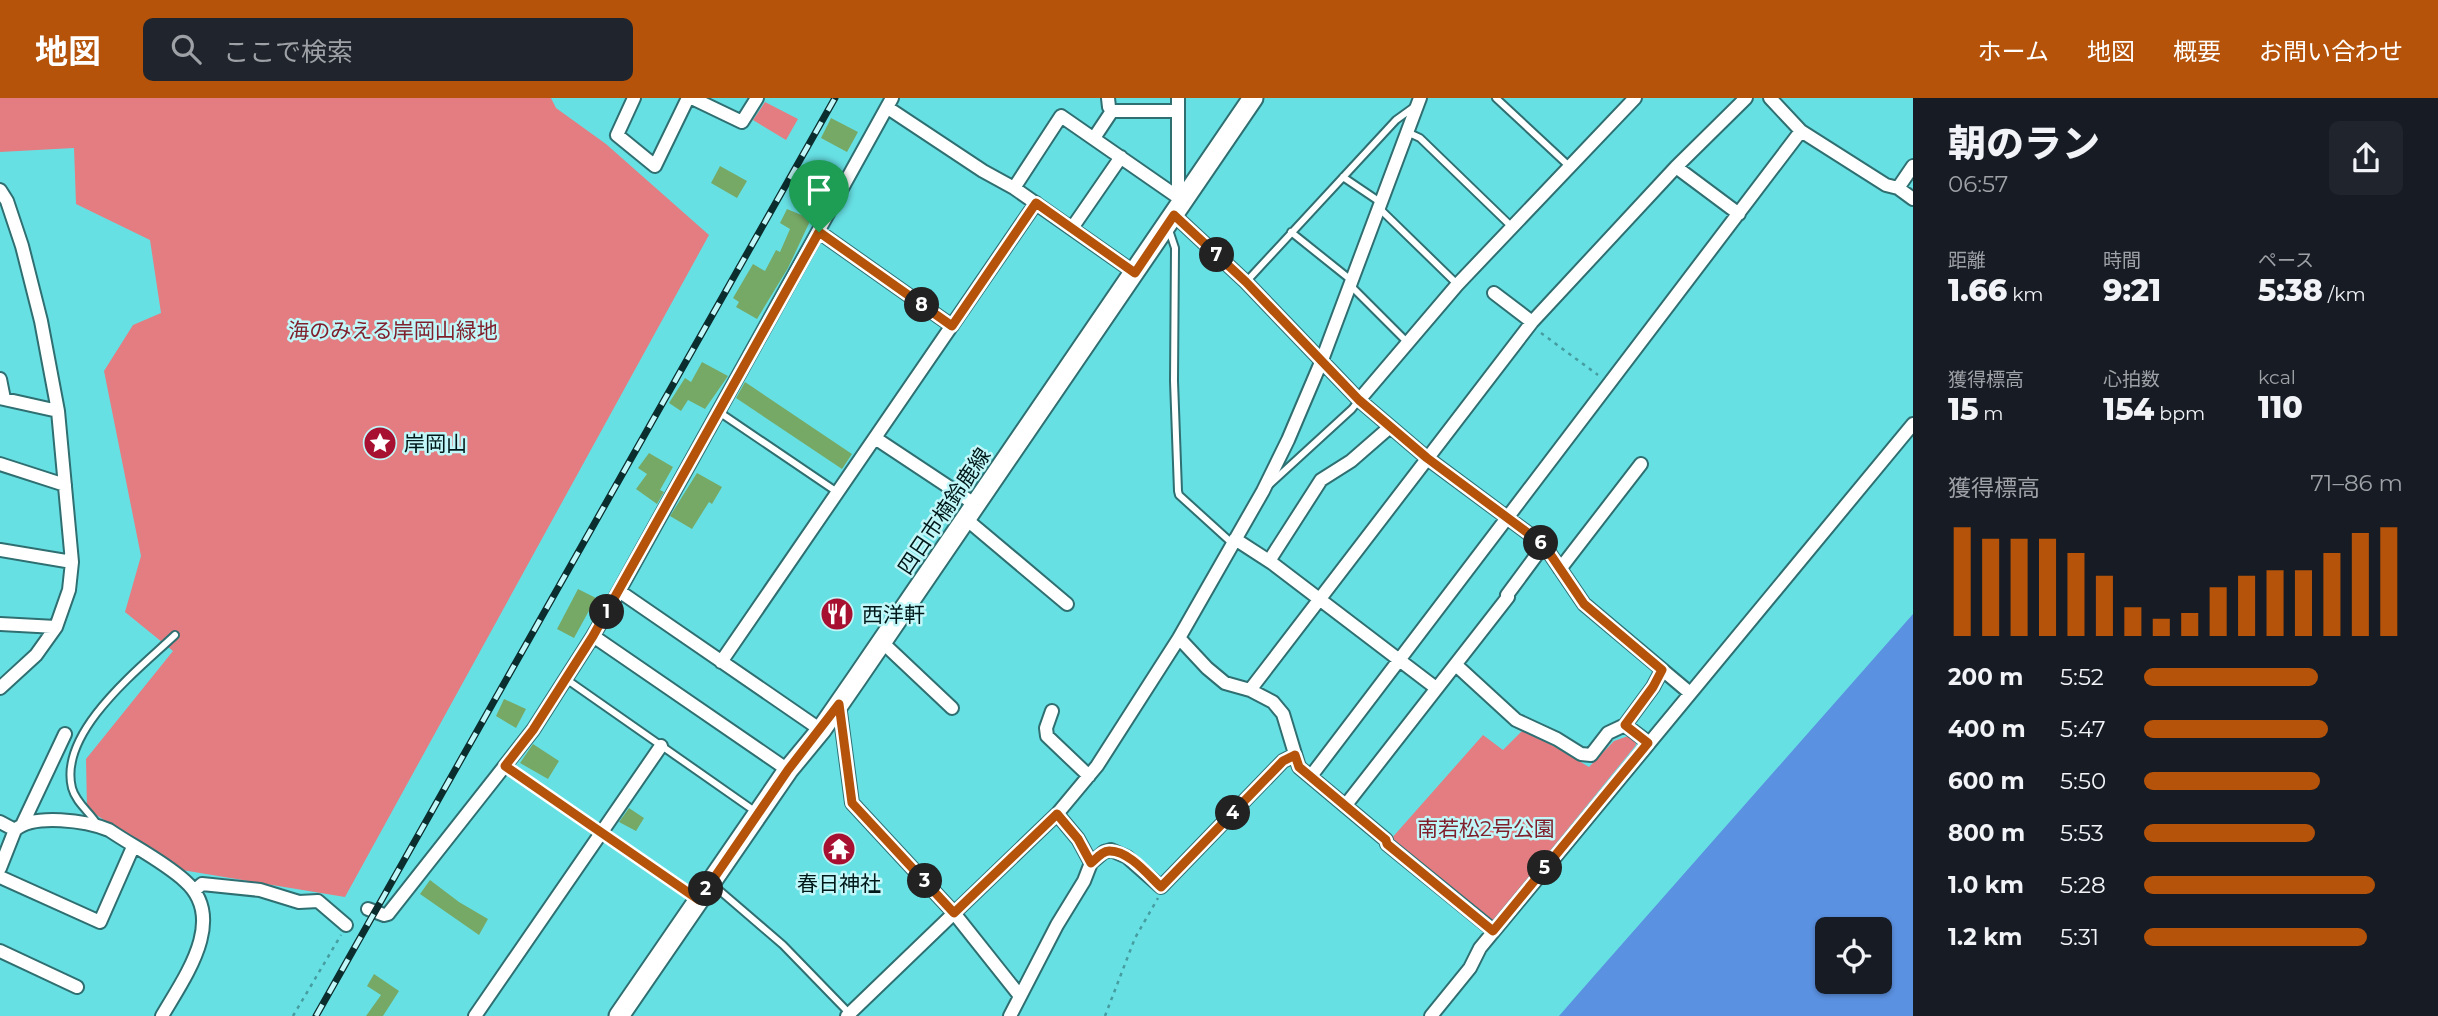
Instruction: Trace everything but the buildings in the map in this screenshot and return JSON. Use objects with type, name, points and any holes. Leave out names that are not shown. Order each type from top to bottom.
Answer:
[{"type":"main road","name":"四日市楠鈴鹿線","points":[[619,1016],[788,770],[821,730],[882,642],[1253,98]]},
{"type":"street","points":[[634,98],[617,135],[655,166],[690,98],[742,122],[757,98]]},
{"type":"street","points":[[1250,690],[1531,323],[1676,167],[1746,98]]},
{"type":"street","points":[[1770,98],[1801,131],[1913,199]]},
{"type":"street","points":[[850,1015],[1057,814],[1089,776],[1179,638],[1263,491],[1322,360],[1421,100]]},
{"type":"street","points":[[1359,400],[1457,285],[1630,100]]},
{"type":"street","points":[[368,909],[383,915],[388,914],[533,730],[619,591],[890,103],[983,171],[1014,188],[1135,273]]},
{"type":"street","points":[[1094,138],[1110,104],[1178,104],[1175,209]]},
{"type":"street","points":[[1014,188],[1061,116],[1121,157],[1175,209],[1359,400],[1427,458],[1544,545],[1584,604],[1690,693]]},
{"type":"street","points":[[1311,776],[1801,131]]},
{"type":"street","points":[[1072,228],[1121,157]]},
{"type":"street","points":[[1898,188],[1913,166]]},
{"type":"street","points":[[1676,167],[1739,214]]},
{"type":"street","points":[[0,190],[7,201],[22,246],[41,321],[58,411],[72,562],[69,590],[56,627],[36,655],[0,688]]},
{"type":"street","points":[[721,662],[1036,203]]},
{"type":"street","points":[[819,232],[952,326]]},
{"type":"street","points":[[1494,293],[1531,323]]},
{"type":"street","points":[[0,379],[2,398],[58,411]]},
{"type":"street","points":[[1431,1016],[1470,968],[1493,931],[1913,424]]},
{"type":"street","points":[[1269,561],[1321,480],[1351,461],[1391,427]]},
{"type":"street","points":[[875,438],[971,512],[1068,604]]},
{"type":"street","points":[[0,464],[65,485]]},
{"type":"street","points":[[1560,569],[1641,464]]},
{"type":"street","points":[[1234,542],[1269,561],[1436,688]]},
{"type":"street","points":[[1345,806],[1456,665],[1544,545]]},
{"type":"street","points":[[0,550],[72,562]]},
{"type":"street","points":[[619,591],[821,730]]},
{"type":"street","points":[[0,624],[56,627]]},
{"type":"street","points":[[593,636],[788,770]]},
{"type":"street","points":[[1179,638],[1225,683],[1250,690],[1273,702],[1283,714],[1299,767],[1493,931]]},
{"type":"street","points":[[882,642],[952,708]]},
{"type":"street","points":[[1456,665],[1516,720],[1557,739],[1581,754],[1591,755],[1608,733],[1625,725],[1662,670]]},
{"type":"street","points":[[839,704],[852,803],[954,913],[1020,996]]},
{"type":"street","points":[[1052,711],[1046,728],[1047,736],[1089,776]]},
{"type":"street","points":[[1625,725],[1648,743]]},
{"type":"street","points":[[0,868],[65,734]]},
{"type":"street","points":[[475,1016],[661,746]]},
{"type":"street","points":[[1010,1016],[1057,925],[1084,881],[1091,863],[1104,852],[1111,850],[1127,857],[1161,887],[1283,761],[1295,755]]},
{"type":"street","points":[[1057,814],[1078,839],[1091,863]]},
{"type":"street","points":[[0,822],[19,826],[71,820],[99,825],[171,870],[194,891],[204,910],[204,929],[193,960],[162,1016]]},
{"type":"street","points":[[0,877],[100,922],[134,847]]},
{"type":"street","points":[[194,891],[202,884],[260,890],[299,902],[318,901],[346,925]]},
{"type":"street","points":[[0,951],[77,988]]},
{"type":"lane","points":[[1496,98],[1569,166]]},
{"type":"lane","points":[[1246,282],[1396,120],[1421,100]]},
{"type":"lane","points":[[1407,132],[1420,138],[1512,227]]},
{"type":"lane","points":[[1343,177],[1379,205],[1457,285]]},
{"type":"lane","points":[[1175,209],[1174,381],[1178,491],[1234,542]]},
{"type":"lane","points":[[1291,232],[1350,282],[1407,342]]},
{"type":"lane","points":[[1263,491],[1359,400]]},
{"type":"lane","points":[[719,412],[838,492]]},
{"type":"lane","points":[[99,825],[82,806],[73,790],[71,768],[78,743],[107,702],[175,635]]},
{"type":"lane","points":[[566,679],[758,814]]},
{"type":"lane","points":[[505,766],[699,900]]},
{"type":"lane","points":[[711,883],[783,946],[850,1015]]},
{"type":"path","points":[[1531,323],[1609,383]]},
{"type":"path","points":[[1105,1016],[1135,939],[1161,887]]},
{"type":"path","points":[[293,1016],[346,925]]},
{"type":"green space","name":"海のみえる岸岡山緑地","points":[[0,98],[551,98],[556,108],[606,144],[709,235],[345,897],[182,870],[87,809],[86,759],[173,651],[125,612],[141,556],[104,371],[133,325],[161,313],[150,240],[76,204],[74,148],[0,152]]},
{"type":"green space","points":[[765,102],[798,119],[786,140],[753,120]]},
{"type":"green space","name":"南若松2号公園","points":[[1522,731],[1589,767],[1614,741],[1631,735],[1635,738],[1636,745],[1491,923],[1391,839],[1483,735],[1503,750]]},
{"type":"water","points":[[1913,614],[1913,1016],[1559,1016]]},
{"type":"railway","points":[[316,1016],[835,98]]},
{"type":"place","name":"岸岡山","points":[[380,443]]},
{"type":"place","name":"西洋軒","points":[[837,614]]},
{"type":"place","name":"春日神社","points":[[839,849]]},
{"type":"route","points":[[1036,203],[1135,273],[1174,215],[1246,282],[1359,400],[1427,458],[1544,545],[1584,604],[1662,670],[1625,725],[1648,743],[1493,931],[1299,767],[1295,755],[1283,761],[1161,887],[1127,857],[1111,850],[1104,852],[1091,863],[1078,839],[1057,814],[954,913],[852,803],[839,704],[788,770],[699,900],[505,766],[533,730],[593,636],[819,232],[952,326],[1036,203]]}]
